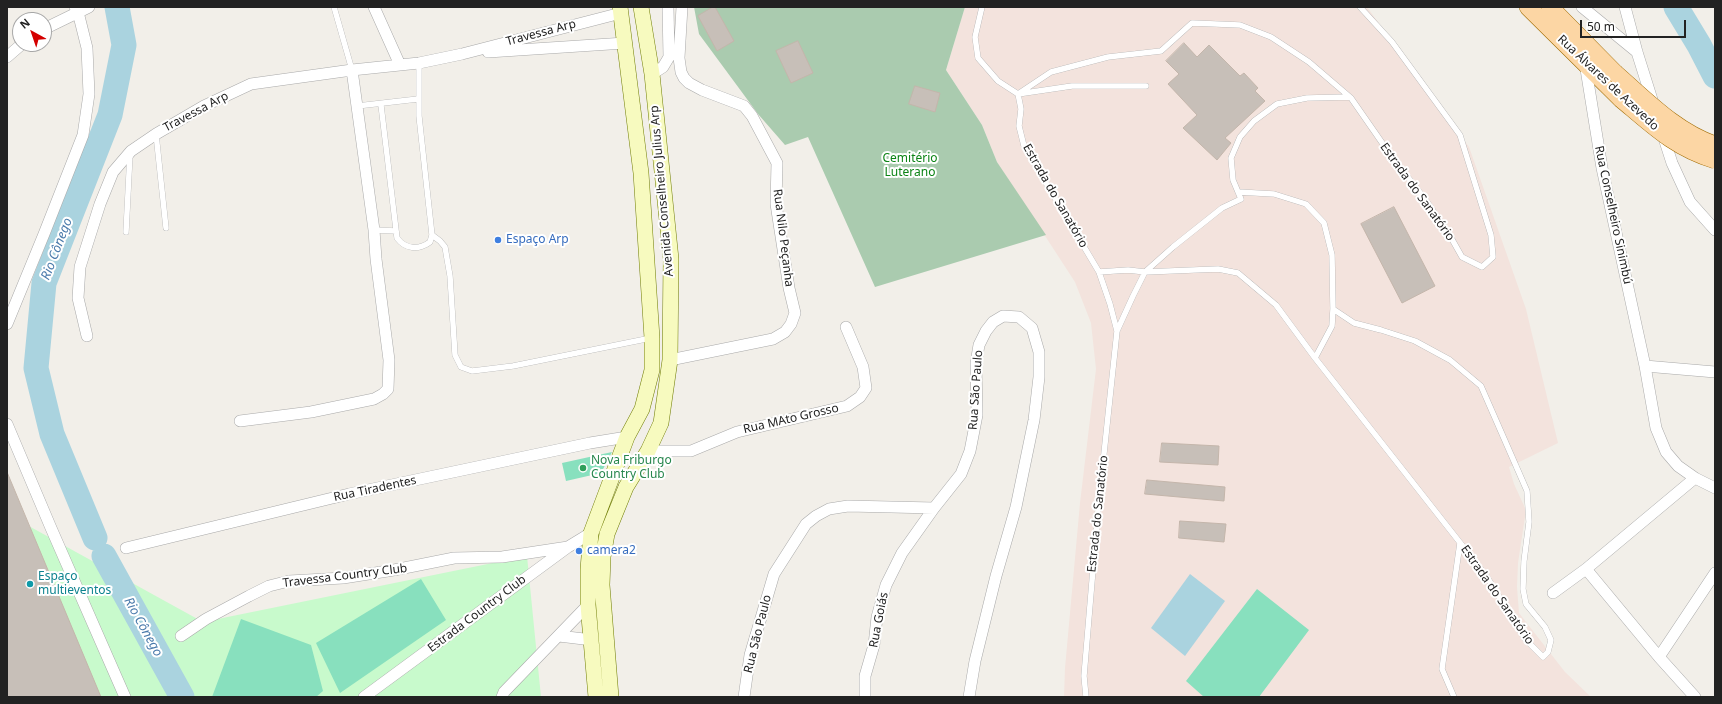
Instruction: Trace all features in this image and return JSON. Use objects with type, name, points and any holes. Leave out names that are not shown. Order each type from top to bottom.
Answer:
[{"type":"main road","name":"Avenida Conselheiro Julius Arp","points":[[611,697],[602,585],[603,557],[607,534],[615,510],[626,487],[648,451],[661,423],[670,360],[671,259],[652,74],[641,7]]},
{"type":"main road","name":"Rua Álvares de Azevedo","points":[[1528,7],[1621,99],[1668,138],[1698,155],[1715,160]]},
{"type":"main road","name":"Rua Álvares de Azevedo","points":[[1550,7],[1615,73],[1661,114],[1687,133],[1715,145]]},
{"type":"main road","name":"Avenida Conselheiro Julius Arp","points":[[596,697],[588,605],[588,569],[591,533],[627,438],[642,409],[652,370],[652,338],[640,173],[620,10]]},
{"type":"street","points":[[52,24],[76,10],[89,7]]},
{"type":"street","points":[[374,7],[400,65]]},
{"type":"street","points":[[652,74],[663,67],[669,56],[668,7]]},
{"type":"street","name":"Rua Nilo Peçanha","points":[[670,360],[773,340],[785,332],[791,324],[795,313],[788,281],[776,204],[777,163],[752,116],[744,106],[702,90],[689,83],[684,78],[681,72],[679,58],[682,7]]},
{"type":"street","points":[[1582,7],[1636,52]]},
{"type":"street","points":[[1625,7],[1636,52],[1672,164],[1690,202],[1715,230]]},
{"type":"street","points":[[7,324],[82,135],[89,94],[88,48],[76,10]]},
{"type":"street","name":"Travessa Arp","points":[[87,336],[78,298],[80,267],[112,172],[131,151],[156,134],[204,106],[251,84],[352,70],[419,63],[462,54],[620,10]]},
{"type":"street","name":"Travessa Arp","points":[[462,54],[625,43]]},
{"type":"street","name":"Rua Conselheiro Sinimbú","points":[[1585,63],[1602,168],[1645,366],[1656,428],[1660,441],[1666,452],[1678,466],[1695,478],[1715,488]]},
{"type":"street","points":[[240,421],[311,412],[374,399],[388,389],[389,360],[376,259],[374,230],[352,70]]},
{"type":"street","name":"Rua São Paulo","points":[[744,697],[750,656],[774,574],[806,524],[816,516],[829,509],[848,506],[934,508],[961,474],[970,451],[976,415],[976,363],[979,345],[986,331],[993,322],[1003,316],[1019,317],[1032,328],[1039,352],[1040,378],[1034,420],[1016,507],[996,576],[975,661],[970,697]]},
{"type":"street","name":"Rua MAto Grosso","points":[[648,451],[691,451],[737,432],[847,406],[860,397],[866,388],[863,367],[846,327]]},
{"type":"street","points":[[1645,366],[1715,372]]},
{"type":"street","points":[[7,424],[125,697]]},
{"type":"street","name":"Rua Tiradentes","points":[[126,548],[349,494],[590,443],[627,438]]},
{"type":"street","points":[[1553,593],[1586,569],[1695,478]]},
{"type":"street","name":"Rua Goiás","points":[[865,697],[865,676],[874,646],[877,617],[886,585],[902,553],[934,508]]},
{"type":"street","name":"Estrada Country Club","points":[[364,697],[568,546],[591,533]]},
{"type":"street","name":"Travessa Country Club","points":[[181,636],[206,619],[249,596],[269,586],[289,581],[343,578],[454,558],[502,557],[568,546]]},
{"type":"street","points":[[1586,569],[1659,657],[1695,697]]},
{"type":"street","points":[[1659,657],[1715,573]]},
{"type":"street","points":[[502,697],[504,692],[588,605]]},
{"type":"street","points":[[559,636],[592,640]]},
{"type":"lane","points":[[334,7],[352,70]]},
{"type":"lane","points":[[982,7],[975,37],[978,58],[998,81],[1018,94],[1072,86],[1146,86]]},
{"type":"lane","name":"Estrada do Sanatório","points":[[1117,331],[1099,272],[1024,146],[1019,126],[1021,109],[1018,94],[1051,72],[1108,57],[1161,51],[1192,23],[1240,25],[1271,37],[1309,62],[1349,97],[1392,157],[1425,199],[1449,234],[1462,257],[1482,267],[1493,257],[1491,235],[1460,135],[1392,42],[1360,7]]},
{"type":"lane","points":[[382,105],[397,238],[400,243],[408,247],[425,246],[430,242],[432,235],[418,99],[419,63]]},
{"type":"lane","points":[[1315,358],[1332,326],[1332,255],[1324,224],[1306,204],[1274,194],[1238,192],[1233,180],[1231,158],[1240,137],[1254,121],[1277,104],[1307,98],[1349,97]]},
{"type":"lane","points":[[357,106],[382,105],[418,99]]},
{"type":"lane","points":[[156,134],[166,228]]},
{"type":"lane","points":[[126,232],[131,151]]},
{"type":"lane","name":"Estrada do Sanatório","points":[[1086,697],[1084,676],[1094,548],[1117,331],[1145,272],[1173,247],[1222,208],[1241,199],[1238,192]]},
{"type":"lane","points":[[374,230],[396,231]]},
{"type":"lane","points":[[432,235],[445,247],[450,276],[455,355],[461,367],[472,371],[513,366],[652,338]]},
{"type":"lane","name":"Estrada do Sanatório","points":[[1099,272],[1128,270],[1145,272],[1185,269],[1218,269],[1238,273],[1276,305],[1315,358],[1487,577],[1525,639],[1542,657],[1548,652],[1551,640],[1545,627],[1526,604],[1523,589],[1524,560],[1529,522],[1527,491],[1520,471],[1498,426],[1481,386],[1450,360],[1415,341],[1354,323],[1333,309]]},
{"type":"lane","points":[[1454,697],[1442,669],[1460,543]]},
{"type":"shaded area","points":[[965,7],[1367,7],[1469,147],[1526,309],[1558,443],[1509,467],[1514,484],[1526,510],[1518,563],[1517,587],[1519,613],[1565,672],[1591,697],[1064,697],[1065,668],[1080,503],[1096,369],[1091,323],[1075,282],[997,162],[982,125],[946,70]]},
{"type":"green space","name":"Cemitério Luterano","points":[[694,7],[965,7],[946,70],[982,125],[997,162],[1046,235],[875,287],[808,137],[785,145],[758,114],[699,34]]},
{"type":"green space","name":"Nova Friburgo Country Club","points":[[612,452],[601,473],[566,481],[562,463]]},
{"type":"green space","points":[[7,514],[203,622],[527,556],[541,697],[7,697]]},
{"type":"green space","points":[[421,579],[446,620],[340,693],[316,643]]},
{"type":"green space","points":[[1257,589],[1309,630],[1259,697],[1204,697],[1186,681]]},
{"type":"green space","points":[[241,619],[311,645],[323,691],[316,697],[212,697]]},
{"type":"water","points":[[1190,574],[1225,601],[1185,656],[1151,628]]},
{"type":"building","points":[[715,7],[734,41],[717,51],[698,16]]},
{"type":"building","points":[[798,41],[813,73],[791,83],[776,51]]},
{"type":"building","points":[[1184,43],[1197,57],[1209,45],[1240,76],[1244,73],[1258,88],[1255,91],[1265,101],[1225,138],[1231,143],[1217,160],[1183,128],[1197,115],[1168,84],[1179,74],[1166,61]]},
{"type":"building","points":[[915,86],[940,93],[935,112],[909,104]]},
{"type":"building","points":[[1394,207],[1435,286],[1402,303],[1361,224]]},
{"type":"building","points":[[1162,443],[1219,446],[1218,465],[1160,462]]},
{"type":"building","name":"Espaço multieventos","points":[[7,472],[101,697],[7,697]]},
{"type":"building","points":[[1147,480],[1225,487],[1224,501],[1145,494]]},
{"type":"building","points":[[1180,521],[1226,524],[1224,542],[1179,538]]},
{"type":"waterway","name":"Rio Cônego","points":[[95,538],[52,434],[36,368],[44,283],[110,115],[124,45],[117,7]]},
{"type":"waterway","points":[[1676,7],[1699,45],[1715,76]]},
{"type":"waterway","name":"Rio Cônego","points":[[104,556],[182,697]]},
{"type":"place","name":"Espaço Arp","points":[[498,240]]},
{"type":"place","name":"Nova Friburgo Country Club","points":[[583,468]]},
{"type":"place","name":"camera2","points":[[579,551]]},
{"type":"place","name":"Espaço multieventos","points":[[30,584]]}]
